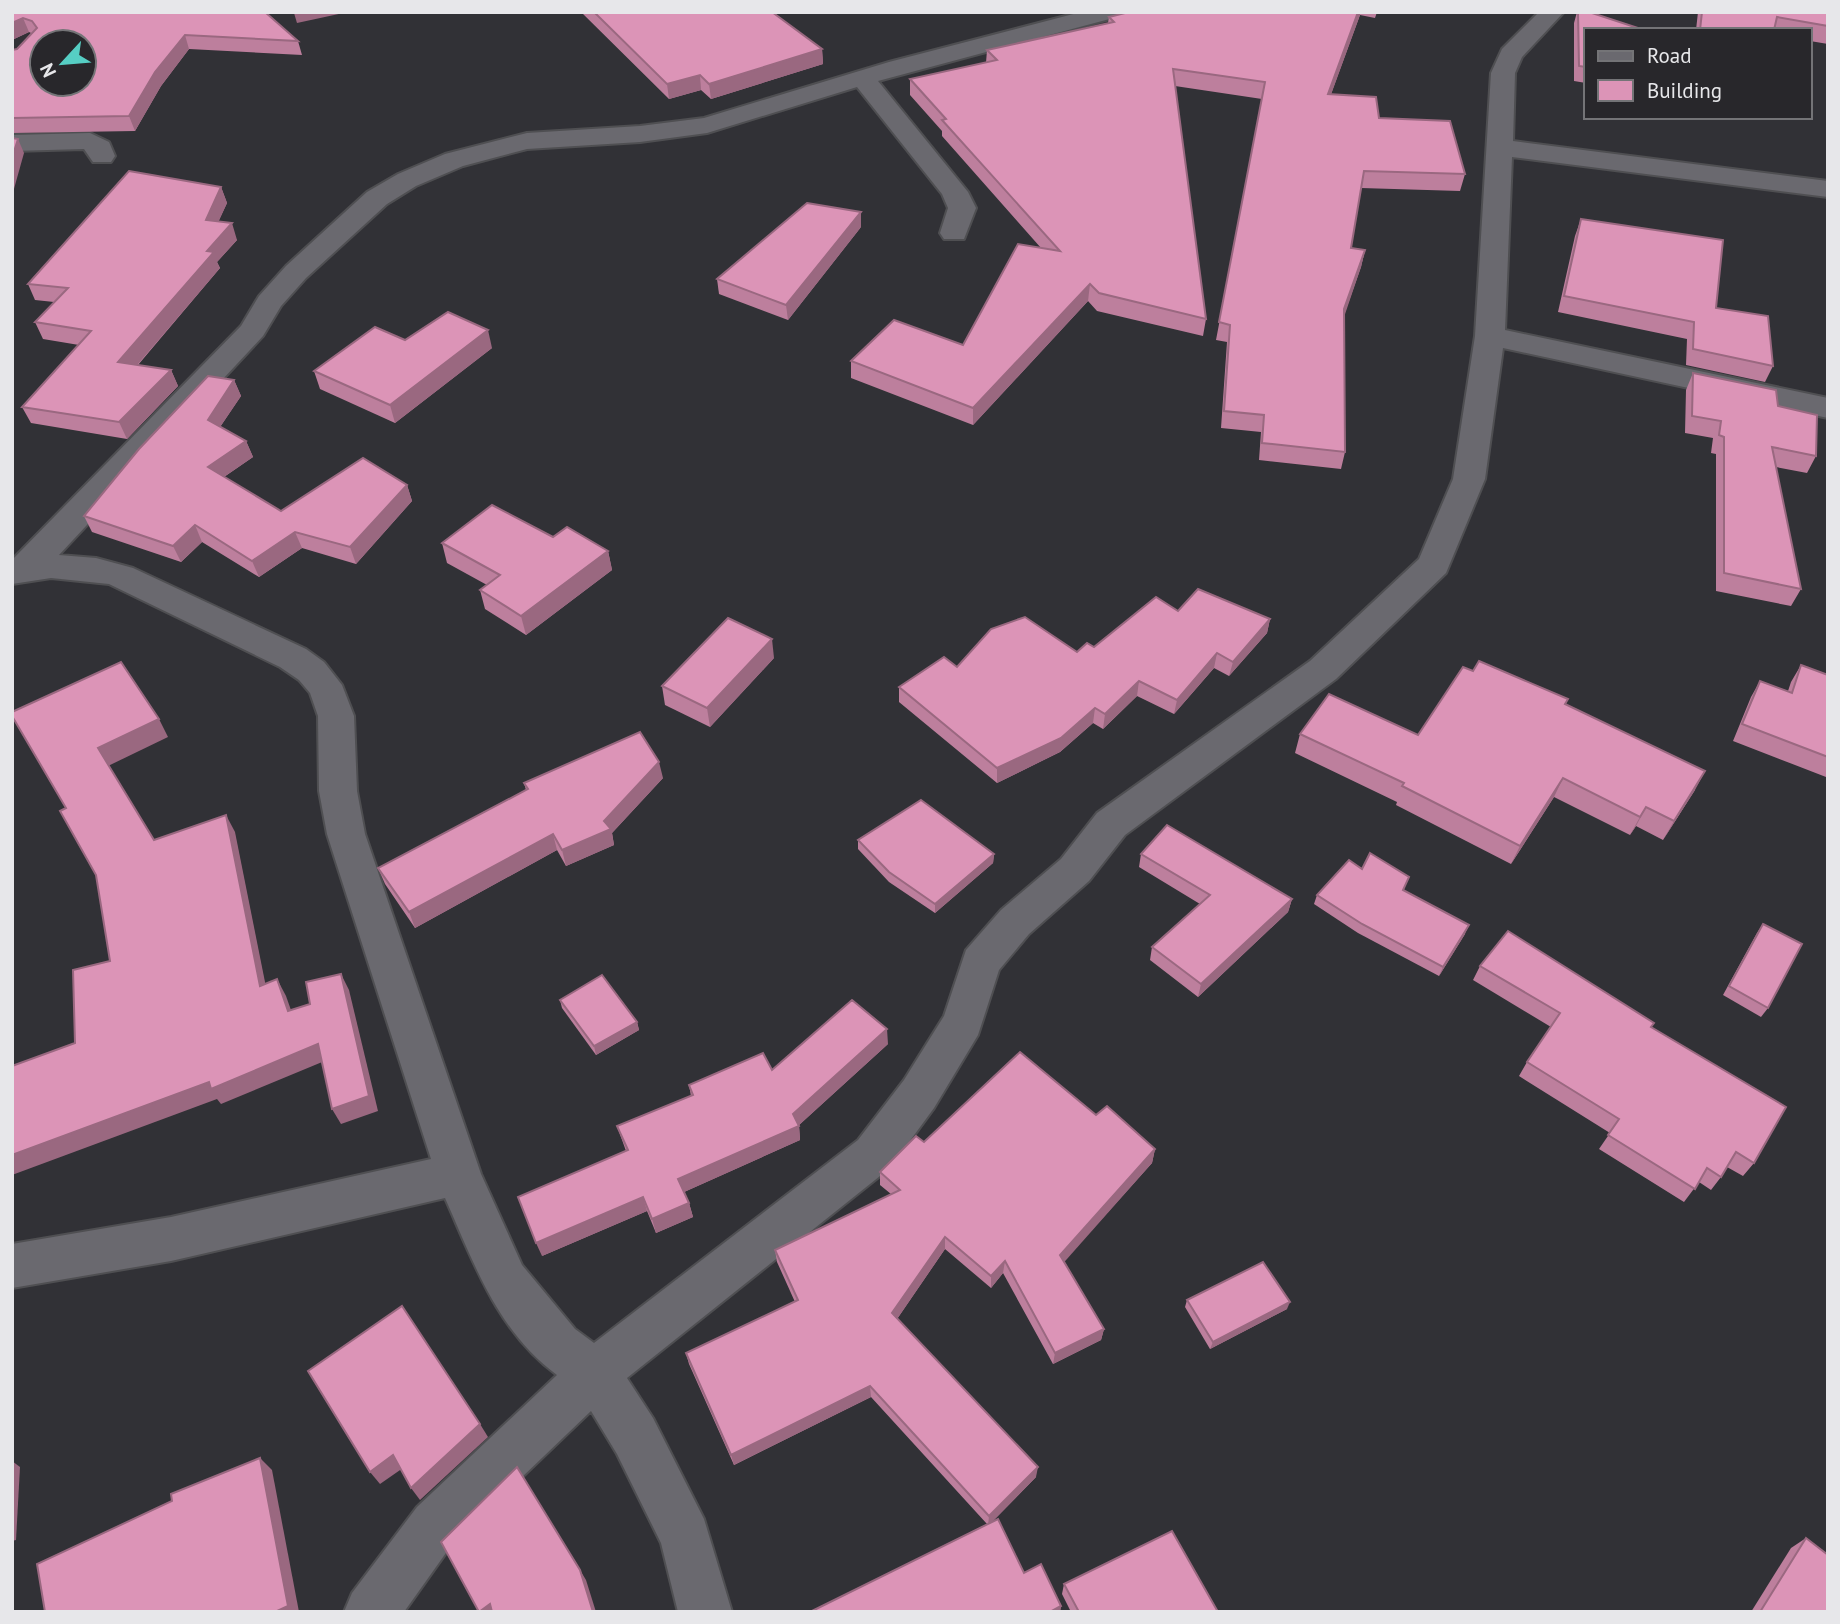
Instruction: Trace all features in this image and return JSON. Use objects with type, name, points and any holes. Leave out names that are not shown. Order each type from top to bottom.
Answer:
[{"type":"street","points":[[21,569],[253,330],[269,302],[296,272],[377,198],[397,186],[484,150],[559,137],[640,134],[698,127],[1073,17],[1108,12]]},
{"type":"street","points":[[371,1612],[435,1525],[595,1373],[874,1154],[919,1094],[964,1022],[981,961],[1015,922],[1075,870],[1111,824],[1323,670],[1434,565],[1469,478],[1490,337],[1498,147],[1506,63],[1521,43],[1552,12]]},
{"type":"street","points":[[863,78],[955,192],[962,208],[954,233]]},
{"type":"street","points":[[12,143],[90,141],[100,148],[102,156]]},
{"type":"street","points":[[1498,147],[1828,189]]},
{"type":"street","points":[[1490,337],[1828,408]]},
{"type":"street","points":[[21,569],[108,571],[121,576],[293,658],[307,666],[327,689],[337,719],[338,791],[346,834],[458,1174],[505,1281],[528,1313],[558,1346],[595,1373],[662,1485],[686,1537],[705,1612]]},
{"type":"street","points":[[12,1266],[171,1239],[458,1174]]},
{"type":"building","points":[[12,12],[265,12],[298,41],[185,35],[155,72],[129,116],[12,118],[12,50],[17,49],[28,37],[28,98],[98,98],[98,28],[37,28],[32,21],[23,18],[12,23]]},
{"type":"building","points":[[594,12],[772,12],[822,49],[709,84],[700,75],[667,84]]},
{"type":"building","points":[[1129,12],[1358,12],[1328,94],[1376,97],[1379,118],[1450,121],[1465,174],[1364,171],[1351,248],[1365,250],[1344,309],[1345,452],[1262,443],[1264,415],[1224,411],[1230,325],[1219,322],[1265,82],[1173,69],[1206,319],[1099,293],[1090,284],[973,408],[851,361],[894,320],[963,345],[1018,244],[1060,251],[942,120],[946,119],[910,79],[997,60],[987,50],[1114,22],[1109,17]]},
{"type":"building","points":[[1578,12],[1589,12],[1638,28],[1584,28],[1584,67],[1579,66]]},
{"type":"building","points":[[1702,12],[1828,12],[1828,26],[1777,17],[1774,28],[1700,28]]},
{"type":"building","points":[[12,138],[18,139],[12,158]]},
{"type":"building","points":[[129,171],[221,187],[206,220],[232,223],[207,251],[214,252],[118,362],[171,370],[119,422],[22,407],[91,331],[35,322],[68,288],[28,284]]},
{"type":"building","points":[[807,203],[861,212],[786,305],[717,279]]},
{"type":"building","points":[[1581,219],[1723,240],[1716,308],[1768,316],[1773,366],[1693,349],[1694,322],[1564,296]]},
{"type":"building","points":[[448,312],[488,330],[390,405],[314,371],[375,327],[405,340]]},
{"type":"building","points":[[1693,373],[1776,390],[1778,406],[1817,415],[1816,456],[1772,447],[1801,589],[1724,573],[1724,437],[1719,435],[1721,421],[1692,416]]},
{"type":"building","points":[[208,376],[234,380],[208,420],[246,441],[208,467],[281,511],[363,458],[407,485],[350,547],[295,532],[252,561],[195,525],[173,546],[84,516],[139,449]]},
{"type":"building","points":[[492,505],[553,537],[567,527],[608,551],[521,616],[480,590],[500,575],[442,543]]},
{"type":"building","points":[[1198,589],[1270,619],[1233,662],[1217,653],[1177,700],[1139,681],[1105,714],[1095,708],[1061,738],[997,768],[899,687],[944,657],[957,667],[991,629],[1025,617],[1077,652],[1087,643],[1094,647],[1156,597],[1178,611]]},
{"type":"building","points":[[728,618],[772,639],[707,708],[662,686]]},
{"type":"building","points":[[1479,661],[1568,699],[1565,704],[1705,771],[1674,821],[1646,807],[1640,817],[1563,778],[1520,846],[1402,786],[1404,783],[1300,734],[1329,694],[1418,735],[1463,667],[1473,671]]},
{"type":"building","points":[[121,662],[159,719],[98,748],[154,840],[226,815],[260,986],[277,979],[288,1011],[310,1004],[306,982],[341,974],[369,1096],[332,1109],[318,1044],[211,1089],[209,1082],[12,1155],[12,1066],[75,1043],[73,970],[110,961],[96,875],[60,811],[66,808],[12,712]]},
{"type":"building","points":[[1801,665],[1828,675],[1828,757],[1742,724],[1760,681],[1792,693]]},
{"type":"building","points":[[640,732],[659,762],[604,821],[611,829],[562,850],[553,834],[409,912],[378,868],[528,789],[524,783]]},
{"type":"building","points":[[921,800],[994,854],[935,904],[889,872],[858,840]]},
{"type":"building","points":[[1167,825],[1292,899],[1201,984],[1152,947],[1210,895],[1141,854]]},
{"type":"building","points":[[1370,853],[1409,877],[1403,890],[1469,925],[1443,967],[1362,924],[1317,895],[1349,860],[1362,869]]},
{"type":"building","points":[[1763,924],[1802,944],[1768,1008],[1729,986]]},
{"type":"building","points":[[1508,931],[1654,1023],[1651,1027],[1786,1107],[1754,1163],[1736,1152],[1721,1177],[1707,1168],[1695,1189],[1608,1135],[1619,1119],[1527,1062],[1560,1013],[1480,966]]},
{"type":"building","points":[[602,975],[637,1022],[594,1046],[560,1000]]},
{"type":"building","points":[[852,1000],[887,1029],[793,1114],[799,1126],[678,1179],[689,1203],[652,1219],[643,1197],[536,1243],[518,1197],[628,1150],[617,1126],[693,1095],[689,1085],[763,1053],[772,1070]]},
{"type":"building","points":[[1020,1052],[1096,1115],[1107,1106],[1155,1149],[1060,1255],[1104,1329],[1055,1353],[1005,1261],[991,1276],[945,1237],[892,1313],[1038,1467],[989,1516],[870,1386],[731,1455],[686,1353],[798,1300],[775,1250],[900,1190],[880,1172],[916,1136],[924,1142]]},
{"type":"building","points":[[1263,1262],[1290,1302],[1213,1342],[1187,1300]]},
{"type":"building","points":[[402,1306],[480,1424],[411,1488],[393,1455],[370,1472],[308,1371]]},
{"type":"building","points":[[260,1458],[288,1606],[275,1612],[45,1612],[37,1564],[172,1501],[171,1494]]},
{"type":"building","points":[[517,1467],[580,1570],[593,1612],[492,1612],[490,1604],[479,1612],[441,1542]]},
{"type":"building","points":[[998,1519],[1024,1573],[1041,1564],[1061,1606],[1050,1612],[810,1612]]},
{"type":"building","points":[[1172,1531],[1218,1612],[1079,1612],[1064,1584]]},
{"type":"building","points":[[1806,1538],[1828,1555],[1828,1612],[1760,1612]]}]
